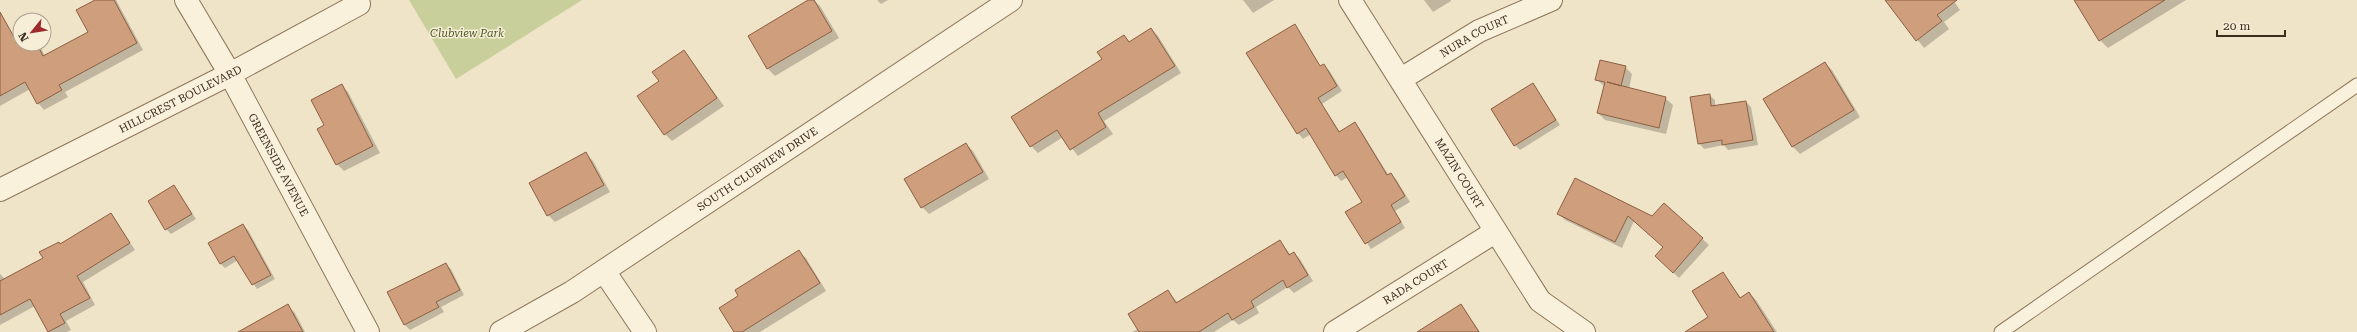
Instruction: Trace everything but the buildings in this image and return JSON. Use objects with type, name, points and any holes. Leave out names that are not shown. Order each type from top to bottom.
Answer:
[{"type":"street","name":"GREENSIDE AVENUE","points":[[186,0],[230,74],[368,332]]},
{"type":"street","name":"SOUTH CLUBVIEW DRIVE","points":[[501,332],[572,292],[1011,0]]},
{"type":"street","name":"MAZIN COURT","points":[[1350,0],[1401,79],[1494,232],[1540,302],[1584,332]]},
{"type":"street","name":"NURA COURT","points":[[1401,79],[1479,31],[1551,0]]},
{"type":"street","name":"HILLCREST BOULEVARD","points":[[0,190],[230,74],[359,4]]},
{"type":"street","name":"RADA COURT","points":[[1336,332],[1494,232]]},
{"type":"street","points":[[604,271],[645,332]]},
{"type":"lane","points":[[2002,332],[2357,85]]},
{"type":"green space","name":"Clubview Park","points":[[409,0],[582,0],[456,79]]}]
